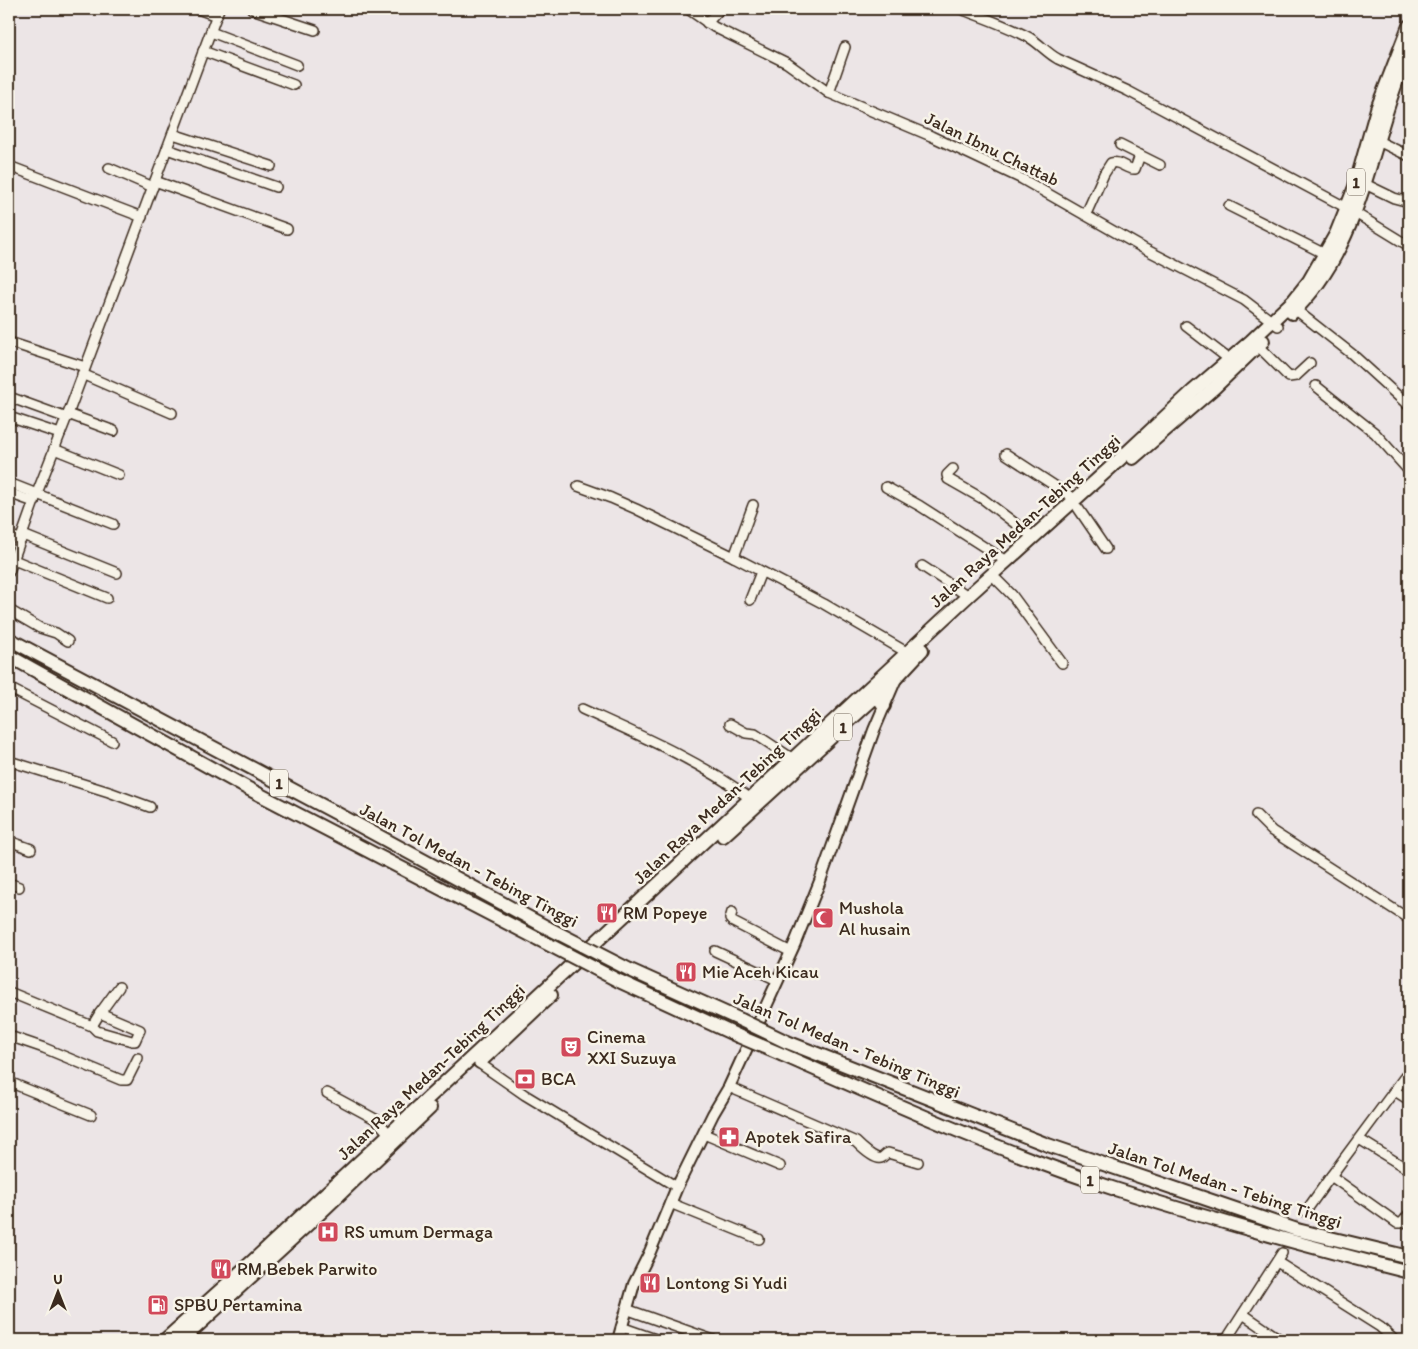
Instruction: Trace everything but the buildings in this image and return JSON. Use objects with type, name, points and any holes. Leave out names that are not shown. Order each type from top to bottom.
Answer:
[{"type":"highway","name":"Jalan Raya Medan-Tebing Tinggi","points":[[165,1340],[254,1260],[793,759],[917,655],[1193,392],[1275,324],[1296,310],[1309,295],[1335,257],[1351,210],[1355,187],[1378,109],[1409,26]]},
{"type":"highway","name":"Jalan Raya Medan-Tebing Tinggi","points":[[182,1340],[299,1233],[609,939],[879,702],[893,674],[908,653],[968,596],[1033,536],[1076,504],[1215,387],[1258,346],[1309,280],[1365,184],[1409,51]]},
{"type":"highway","name":"Jalan Tol Medan - Tebing Tinggi","points":[[9,638],[548,928],[630,970],[787,1042],[1048,1146],[1297,1230],[1409,1257]]},
{"type":"highway","name":"Jalan Tol Medan - Tebing Tinggi","points":[[9,656],[247,788],[619,981],[738,1036],[948,1127],[1114,1188],[1314,1248],[1409,1272]]},
{"type":"main road","points":[[618,1340],[634,1284],[649,1254],[677,1187],[713,1114],[729,1087],[791,952],[820,881],[879,702]]},
{"type":"street","points":[[9,572],[12,556],[22,537],[35,498],[68,416],[83,371],[218,12],[198,9]]},
{"type":"street","points":[[252,9],[315,30]]},
{"type":"street","name":"Jalan Ibnu Chattab","points":[[688,9],[707,23],[787,63],[830,93],[931,136],[1022,179],[1143,248],[1244,300],[1275,324]]},
{"type":"street","points":[[707,23],[720,9]]},
{"type":"street","points":[[961,9],[1027,37],[1044,47],[1048,54],[1128,91],[1351,210],[1409,246]]},
{"type":"street","points":[[211,32],[296,65]]},
{"type":"street","points":[[830,93],[845,47]]},
{"type":"street","points":[[203,51],[294,85]]},
{"type":"street","points":[[817,85],[822,81],[834,78]]},
{"type":"street","points":[[173,134],[271,166]]},
{"type":"street","points":[[1378,141],[1409,156]]},
{"type":"street","points":[[1120,145],[1160,165]]},
{"type":"street","points":[[167,149],[276,187]]},
{"type":"street","points":[[1086,214],[1111,163],[1114,161],[1129,169],[1135,169],[1140,155]]},
{"type":"street","points":[[9,166],[142,216]]},
{"type":"street","points":[[109,168],[287,229]]},
{"type":"street","points":[[1365,184],[1394,198],[1409,202]]},
{"type":"street","points":[[1229,206],[1325,254]]},
{"type":"street","points":[[1296,310],[1352,354],[1409,406]]},
{"type":"street","points":[[1186,326],[1230,360]]},
{"type":"street","points":[[9,342],[83,371],[172,413]]},
{"type":"street","points":[[1258,346],[1289,377],[1296,376],[1310,364]]},
{"type":"street","points":[[1316,386],[1375,433],[1409,471]]},
{"type":"street","points":[[9,397],[114,431]]},
{"type":"street","points":[[9,417],[60,434]]},
{"type":"street","points":[[54,449],[119,475]]},
{"type":"street","points":[[1006,454],[1076,504],[1106,549]]},
{"type":"street","points":[[953,469],[947,475],[948,478],[983,499],[1033,536]]},
{"type":"street","points":[[9,483],[35,498]]},
{"type":"street","points":[[578,486],[636,509],[734,557],[824,604],[908,653]]},
{"type":"street","points":[[886,487],[920,506],[1006,561]]},
{"type":"street","points":[[9,493],[35,498],[113,524]]},
{"type":"street","points":[[734,557],[753,505]]},
{"type":"street","points":[[9,535],[22,537],[117,574]]},
{"type":"street","points":[[12,556],[107,598]]},
{"type":"street","points":[[922,566],[968,596]]},
{"type":"street","points":[[750,600],[761,572]]},
{"type":"street","points":[[997,580],[1012,595],[1062,663]]},
{"type":"street","points":[[9,610],[40,628],[56,633],[68,640]]},
{"type":"street","points":[[9,688],[112,742]]},
{"type":"street","points":[[582,709],[636,734],[721,778],[751,799]]},
{"type":"street","points":[[730,724],[746,733],[755,734],[793,759]]},
{"type":"street","points":[[9,760],[150,807]]},
{"type":"street","points":[[1256,815],[1272,832],[1409,919]]},
{"type":"street","points":[[9,841],[31,849]]},
{"type":"street","points":[[9,883],[19,887]]},
{"type":"street","points":[[732,912],[730,919],[733,922],[791,952]]},
{"type":"street","points":[[715,950],[777,980]]},
{"type":"street","points":[[92,1026],[119,986]]},
{"type":"street","points":[[9,992],[92,1026],[97,1031],[132,1041],[135,1040],[139,1029],[100,1013]]},
{"type":"street","points":[[9,1036],[44,1048],[121,1080],[128,1080],[138,1058]]},
{"type":"street","points":[[479,1062],[525,1095],[677,1187]]},
{"type":"street","points":[[1306,1211],[1409,1070]]},
{"type":"street","points":[[9,1082],[91,1115]]},
{"type":"street","points":[[729,1087],[856,1142],[879,1159],[888,1153],[918,1162]]},
{"type":"street","points":[[1395,1091],[1409,1100]]},
{"type":"street","points":[[327,1092],[377,1120],[389,1134]]},
{"type":"street","points":[[704,1134],[780,1166]]},
{"type":"street","points":[[1359,1139],[1409,1170]]},
{"type":"street","points":[[1330,1176],[1397,1223],[1402,1223],[1409,1214]]},
{"type":"street","points":[[670,1203],[759,1239]]},
{"type":"street","points":[[1226,1340],[1282,1253]]},
{"type":"street","points":[[1277,1262],[1380,1327],[1394,1340]]},
{"type":"street","points":[[626,1309],[713,1340]]},
{"type":"street","points":[[1243,1314],[1281,1340]]},
{"type":"street","points":[[621,1327],[658,1340]]},
{"type":"tunnel","points":[[1282,1253],[1306,1211]]},
{"type":"place","name":"RM Popeye","points":[[607,913]]},
{"type":"place","name":"Mushola Al husain","points":[[823,918]]},
{"type":"place","name":"Mie Aceh Kicau","points":[[686,972]]},
{"type":"place","name":"Cinema XXI Suzuya","points":[[571,1047]]},
{"type":"place","name":"BCA","points":[[525,1079]]},
{"type":"place","name":"Apotek Safira","points":[[729,1137]]},
{"type":"place","name":"RS umum Dermaga","points":[[328,1232]]},
{"type":"place","name":"RM Bebek Parwito","points":[[221,1269]]},
{"type":"place","name":"Lontong Si Yudi","points":[[650,1283]]},
{"type":"place","name":"SPBU Pertamina","points":[[158,1305]]}]
